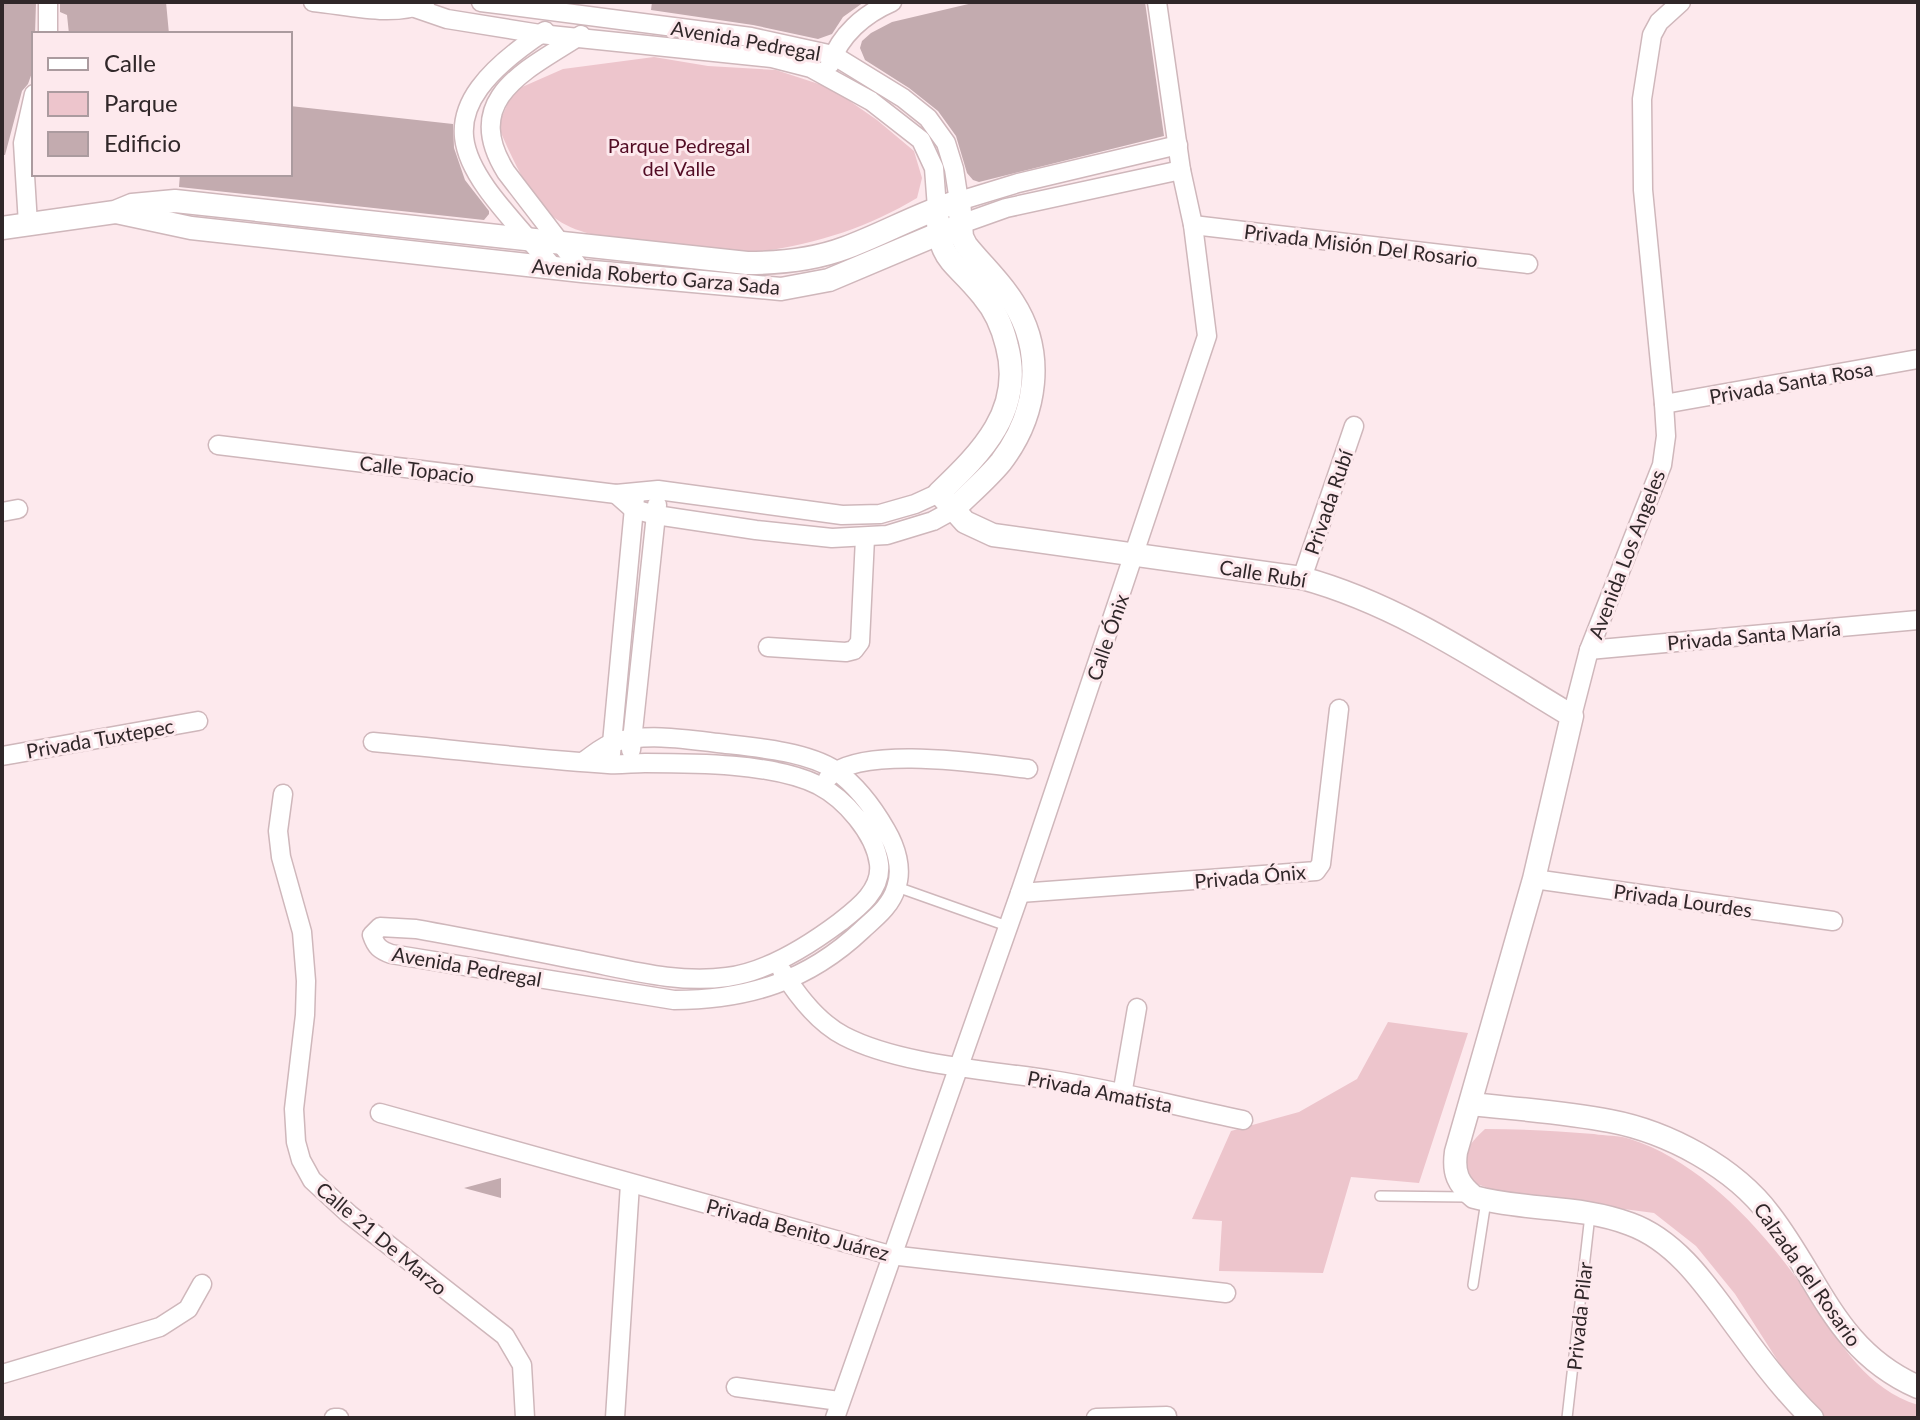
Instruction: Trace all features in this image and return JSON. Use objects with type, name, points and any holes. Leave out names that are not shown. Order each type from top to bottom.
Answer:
[{"type":"street","points":[[48,2],[48,32]]},
{"type":"street","name":"Avenida Pedregal","points":[[313,2],[392,9],[418,4],[540,34],[772,58],[826,74],[871,101],[921,140],[966,245],[1012,299],[1028,333],[1035,371],[1032,399],[1014,442],[1000,462],[946,501],[915,504],[880,514],[842,515],[658,490],[635,500]]},
{"type":"street","name":"Avenida Pedregal","points":[[481,2],[781,42],[833,55],[903,98],[928,118],[946,143],[954,169],[952,211]]},
{"type":"street","points":[[826,74],[833,55],[857,23],[892,2]]},
{"type":"street","name":"Calle Ónix","points":[[837,1410],[1020,893],[1207,336],[1193,225],[1181,170],[1157,2]]},
{"type":"street","name":"Avenida Los Angeles","points":[[1471,1104],[1534,879],[1589,650],[1662,465],[1666,436],[1643,190],[1642,99],[1652,35],[1659,22],[1681,2]]},
{"type":"street","points":[[553,267],[483,183],[468,159],[463,128],[471,101],[495,70],[571,14]]},
{"type":"street","points":[[582,271],[506,172],[497,158],[490,136],[493,114],[506,86],[517,75],[608,18]]},
{"type":"street","points":[[28,224],[23,143],[32,103]]},
{"type":"street","name":"Avenida Roberto Garza Sada","points":[[2,228],[115,212],[132,205],[175,201],[561,244],[747,263],[778,263],[813,258],[845,248],[952,211],[1018,183],[1178,145]]},
{"type":"street","name":"Avenida Roberto Garza Sada","points":[[952,211],[980,215],[1181,170]]},
{"type":"street","name":"Avenida Roberto Garza Sada","points":[[115,212],[191,228],[582,271],[781,289],[829,280],[938,236],[952,211]]},
{"type":"street","name":"Privada Misión Del Rosario","points":[[1193,225],[1528,264]]},
{"type":"street","name":"Avenida Pedregal","points":[[635,500],[656,515],[832,538],[865,538],[912,529],[933,521],[991,439],[1007,410],[1012,383],[1010,357],[999,322],[983,296],[946,256],[938,236]]},
{"type":"street","name":"Privada Santa Rosa","points":[[1664,404],[1918,359]]},
{"type":"street","name":"Privada Rubí","points":[[1302,578],[1354,426]]},
{"type":"street","name":"Calle Topacio","points":[[218,445],[616,494],[635,500]]},
{"type":"street","points":[[620,764],[632,739],[658,490]]},
{"type":"street","points":[[620,764],[612,743],[635,500]]},
{"type":"street","name":"Calle Rubí","points":[[946,501],[978,530],[993,535],[1302,578],[1337,588],[1410,620],[1572,716]]},
{"type":"street","points":[[768,647],[854,650],[860,642],[865,538]]},
{"type":"street","name":"Privada Santa María","points":[[1589,650],[1918,620]]},
{"type":"street","name":"Privada Ónix","points":[[1020,893],[1315,872],[1321,864],[1339,709]]},
{"type":"street","name":"Privada Tuxtepec","points":[[2,756],[198,721]]},
{"type":"street","points":[[584,761],[612,743],[632,739],[697,741],[778,751],[815,761],[835,770],[863,797],[890,838],[898,863],[897,887]]},
{"type":"street","name":"Avenida Pedregal","points":[[373,742],[620,764],[736,767],[801,778],[821,786],[846,807],[867,832],[877,858],[878,880],[862,904],[839,923],[776,962],[729,977],[682,978],[385,925],[372,935],[377,947],[391,954],[674,1000],[707,1000],[765,989],[815,966],[858,934],[889,904],[897,887]]},
{"type":"street","points":[[821,786],[835,770],[867,762],[923,759],[1028,769]]},
{"type":"street","name":"Calle 21 De Marzo","points":[[283,794],[278,831],[281,857],[302,932],[306,981],[294,1109],[296,1142],[301,1160],[312,1180],[349,1214],[505,1336],[522,1365],[525,1418]]},
{"type":"street","name":"Privada Lourdes","points":[[1534,879],[1833,921]]},
{"type":"street","name":"Privada Amatista","points":[[776,962],[815,1014],[843,1036],[892,1053],[957,1067],[1055,1080],[1243,1120]]},
{"type":"street","points":[[1122,1095],[1137,1008]]},
{"type":"street","points":[[1471,1104],[1454,1165],[1463,1188],[1480,1199],[1590,1213],[1634,1225],[1657,1238],[1701,1279],[1779,1382],[1812,1418]]},
{"type":"street","name":"Calzada del Rosario","points":[[1471,1104],[1612,1121],[1654,1134],[1699,1156],[1735,1180],[1771,1216],[1863,1353],[1883,1369],[1918,1387]]},
{"type":"street","name":"Privada Benito Juárez","points":[[380,1113],[890,1255],[1226,1293]]},
{"type":"street","points":[[615,1418],[630,1184]]},
{"type":"street","points":[[2,1374],[160,1327],[188,1309],[202,1284]]},
{"type":"street","points":[[736,1387],[837,1410]]},
{"type":"street","points":[[1096,1418],[1167,1416]]},
{"type":"lane","points":[[897,887],[1007,926]]},
{"type":"lane","points":[[1380,1196],[1480,1199],[1473,1285]]},
{"type":"lane","name":"Privada Pilar","points":[[1567,1418],[1590,1213]]},
{"type":"green space","name":"Parque Pedregal del Valle","points":[[654,57],[708,66],[776,70],[831,88],[914,151],[922,178],[917,198],[830,237],[799,245],[735,253],[665,250],[595,235],[566,225],[550,214],[526,184],[498,126],[513,91],[563,69]]},
{"type":"green space","points":[[1388,1022],[1468,1033],[1419,1183],[1351,1177],[1323,1273],[1219,1271],[1222,1221],[1192,1219],[1231,1131],[1299,1112],[1357,1079]]},
{"type":"green space","points":[[1485,1129],[1621,1137],[1657,1150],[1684,1165],[1756,1228],[1777,1252],[1856,1363],[1884,1388],[1918,1405],[1918,1418],[1826,1418],[1794,1386],[1735,1294],[1696,1246],[1654,1213],[1533,1197],[1474,1183],[1466,1153]]},
{"type":"building","points":[[2,2],[36,2],[32,73],[22,91],[5,155],[2,155]]},
{"type":"building","points":[[60,2],[166,2],[169,32],[69,32],[67,15],[60,12]]},
{"type":"building","points":[[652,2],[864,2],[843,17],[832,34],[818,39],[753,25],[651,10]]},
{"type":"building","points":[[977,2],[1145,2],[1164,136],[979,182],[973,180],[967,173],[956,136],[938,111],[865,60],[860,48],[862,41],[871,33],[892,22]]},
{"type":"building","points":[[292,106],[453,124],[454,148],[465,180],[489,214],[484,220],[179,187],[180,176],[292,176]]},
{"type":"building","points":[[501,1178],[501,1198],[464,1188]]}]
